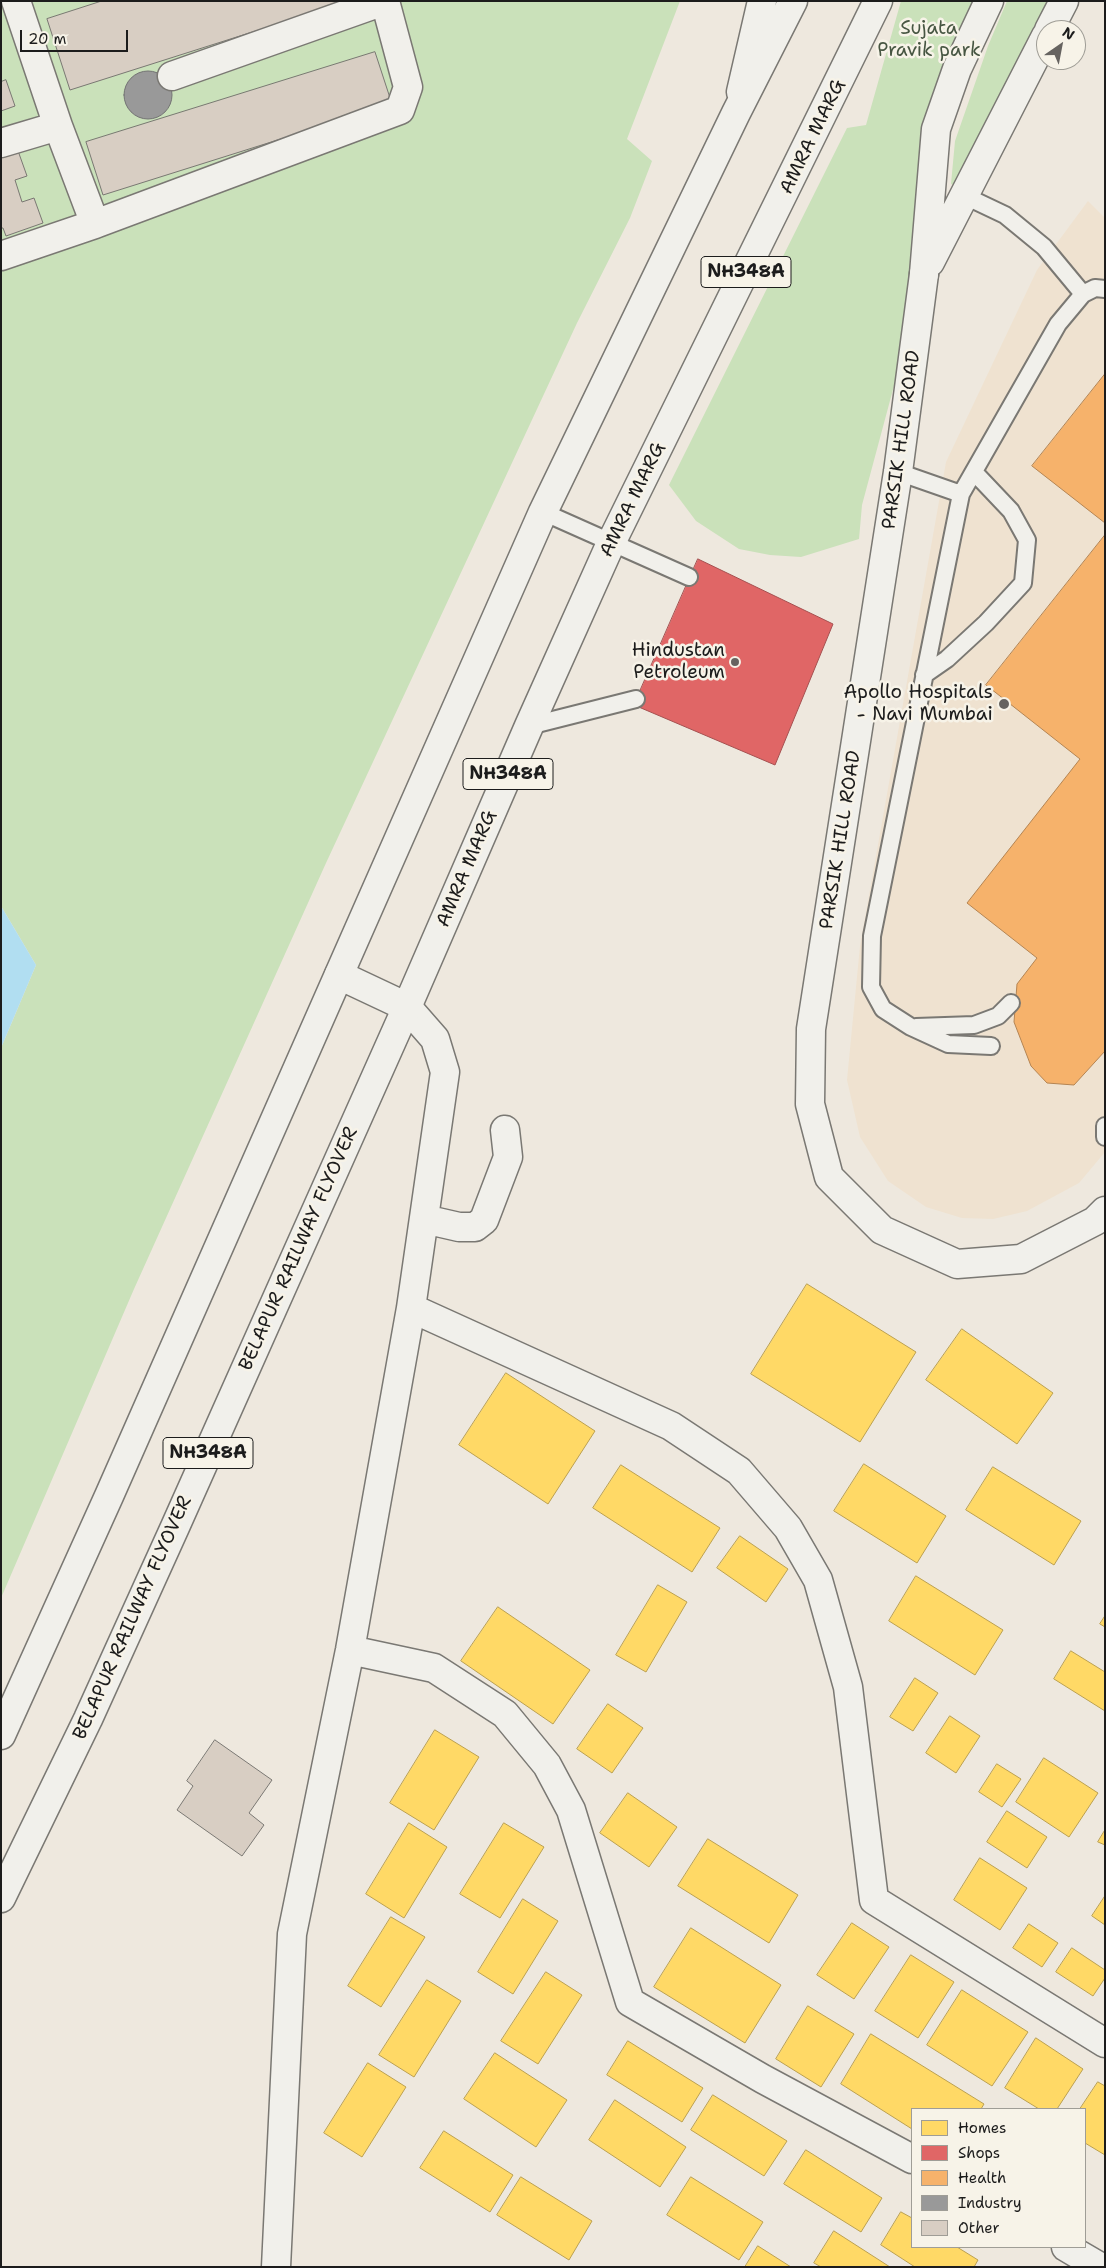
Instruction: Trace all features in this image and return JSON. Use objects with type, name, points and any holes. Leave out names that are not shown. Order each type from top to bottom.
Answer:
[{"type":"main road","points":[[16,1],[58,126],[95,224]]},
{"type":"main road","points":[[1,256],[95,224],[400,110],[408,86],[384,1],[172,76]]},
{"type":"main road","points":[[736,113],[762,1]]},
{"type":"main road","name":"NH348A","points":[[1,1735],[543,512],[736,113],[793,1]]},
{"type":"main road","name":"AMRA MARG","points":[[407,1007],[529,726],[612,543],[878,1]]},
{"type":"main road","points":[[924,274],[936,129],[957,69],[989,1]]},
{"type":"main road","points":[[1054,20],[1064,1]]},
{"type":"main road","name":"PARSIK HILL ROAD","points":[[1036,56],[924,274],[898,472],[811,1029],[810,1104],[829,1177],[882,1230],[957,1264],[1021,1259],[1095,1221],[1105,1211]]},
{"type":"main road","points":[[1,143],[58,126]]},
{"type":"main road","points":[[276,2267],[292,1934],[350,1650],[411,1308],[445,1072],[435,1039],[407,1007],[339,975]]},
{"type":"main road","name":"BELAPUR RAILWAY FLYOVER","points":[[2,1897],[92,1710],[407,1007]]},
{"type":"main road","points":[[424,1219],[459,1227],[475,1227],[484,1220],[508,1156],[506,1130]]},
{"type":"main road","points":[[411,1308],[671,1426],[739,1470],[788,1528],[818,1580],[848,1687],[874,1900],[1105,2043]]},
{"type":"main road","points":[[350,1650],[434,1668],[505,1714],[547,1765],[571,1810],[630,2002],[764,2079],[911,2158]]},
{"type":"main road","points":[[1068,2248],[1100,2267]]},
{"type":"lane","points":[[965,196],[1005,215],[1044,247],[1084,294]]},
{"type":"lane","points":[[991,1046],[948,1044],[911,1027],[883,1009],[871,987],[872,944],[961,494],[1058,324],[1084,294],[1095,288],[1105,289]]},
{"type":"lane","points":[[898,472],[961,494]]},
{"type":"lane","points":[[924,675],[947,660],[986,624],[1022,584],[1026,540],[1012,511],[974,472]]},
{"type":"lane","points":[[543,512],[689,578]]},
{"type":"lane","points":[[529,726],[636,699]]},
{"type":"lane","points":[[911,1027],[974,1024],[998,1016],[1011,1003]]},
{"type":"lane","points":[[1105,1126],[1105,1137]]},
{"type":"shaded area","name":"Apollo Hospitals - Navi Mumbai","points":[[1088,201],[1105,218],[1105,1152],[1079,1183],[1027,1211],[993,1219],[962,1218],[926,1207],[888,1181],[860,1137],[847,1080],[860,946],[946,462],[1037,270]]},
{"type":"green space","points":[[1,1],[680,1],[627,139],[652,161],[630,218],[577,323],[326,863],[134,1289],[1,1598],[1,1048],[36,965],[1,906]]},
{"type":"green space","name":"Sujata Pravik park","points":[[901,1],[989,1],[957,69],[909,297],[895,382],[862,505],[859,539],[801,557],[770,555],[739,549],[696,521],[669,485],[847,128],[866,125]]},
{"type":"green space","points":[[1007,1],[1051,1],[1041,20],[1036,20],[1036,30],[956,186],[951,184],[955,141],[988,46]]},
{"type":"water","points":[[1,906],[36,965],[1,1048]]},
{"type":"building: Homes","points":[[807,1284],[916,1352],[860,1442],[751,1374]]},
{"type":"building: Homes","points":[[962,1329],[1053,1393],[1017,1444],[926,1380]]},
{"type":"building: Homes","points":[[506,1373],[595,1431],[548,1504],[459,1445]]},
{"type":"building: Homes","points":[[864,1464],[946,1516],[917,1563],[834,1511]]},
{"type":"building: Homes","points":[[621,1465],[720,1528],[692,1572],[593,1508]]},
{"type":"building: Homes","points":[[993,1467],[1081,1521],[1054,1565],[966,1510]]},
{"type":"building: Homes","points":[[740,1536],[788,1569],[766,1602],[717,1568]]},
{"type":"building: Homes","points":[[916,1576],[1003,1630],[975,1675],[889,1621]]},
{"type":"building: Homes","points":[[658,1585],[687,1602],[646,1672],[616,1655]]},
{"type":"building: Homes","points":[[498,1607],[590,1670],[553,1724],[461,1661]]},
{"type":"building: Homes","points":[[1105,1616],[1105,1627],[1100,1624]]},
{"type":"building: Homes","points":[[1071,1651],[1105,1672],[1105,1711],[1054,1679]]},
{"type":"building: Homes","points":[[915,1678],[938,1693],[913,1731],[890,1717]]},
{"type":"building: Homes","points":[[608,1704],[643,1728],[612,1773],[577,1749]]},
{"type":"building: Homes","points":[[950,1716],[980,1736],[956,1773],[926,1753]]},
{"type":"building: Homes","points":[[435,1730],[479,1757],[434,1830],[390,1803]]},
{"type":"building: Homes","points":[[1044,1758],[1098,1793],[1069,1837],[1016,1802]]},
{"type":"building: Homes","points":[[997,1764],[1021,1779],[1002,1807],[979,1792]]},
{"type":"building: Homes","points":[[628,1793],[677,1827],[649,1867],[600,1833]]},
{"type":"building: Homes","points":[[1007,1811],[1047,1837],[1027,1868],[987,1842]]},
{"type":"building: Homes","points":[[409,1823],[447,1847],[404,1918],[366,1894]]},
{"type":"building: Homes","points":[[504,1823],[544,1847],[500,1918],[460,1894]]},
{"type":"building: Homes","points":[[1105,1830],[1105,1845],[1098,1842]]},
{"type":"building: Homes","points":[[708,1839],[798,1895],[769,1943],[678,1886]]},
{"type":"building: Homes","points":[[980,1858],[1027,1888],[1000,1930],[954,1900]]},
{"type":"building: Homes","points":[[1105,1896],[1105,1925],[1092,1916]]},
{"type":"building: Homes","points":[[523,1899],[558,1921],[513,1994],[478,1972]]},
{"type":"building: Homes","points":[[391,1917],[425,1937],[381,2007],[348,1986]]},
{"type":"building: Homes","points":[[852,1923],[889,1947],[854,1999],[817,1975]]},
{"type":"building: Homes","points":[[1029,1924],[1058,1943],[1042,1967],[1013,1948]]},
{"type":"building: Homes","points":[[691,1928],[781,1985],[745,2043],[654,1987]]},
{"type":"building: Homes","points":[[1072,1948],[1105,1970],[1105,1978],[1093,1996],[1056,1972]]},
{"type":"building: Homes","points":[[911,1955],[954,1982],[918,2038],[875,2011]]},
{"type":"building: Homes","points":[[546,1972],[582,1995],[538,2064],[501,2041]]},
{"type":"building: Homes","points":[[427,1980],[461,2001],[414,2077],[379,2055]]},
{"type":"building: Homes","points":[[962,1990],[1028,2032],[992,2086],[927,2045]]},
{"type":"building: Homes","points":[[808,2006],[854,2034],[821,2087],[776,2059]]},
{"type":"building: Homes","points":[[871,2034],[984,2104],[982,2108],[911,2108],[911,2128],[841,2084]]},
{"type":"building: Homes","points":[[1036,2038],[1083,2069],[1058,2108],[1037,2108],[1005,2088]]},
{"type":"building: Homes","points":[[628,2041],[703,2088],[682,2122],[607,2075]]},
{"type":"building: Homes","points":[[495,2053],[567,2100],[536,2147],[464,2099]]},
{"type":"building: Homes","points":[[368,2063],[406,2087],[362,2157],[324,2133]]},
{"type":"building: Homes","points":[[1098,2082],[1105,2086],[1105,2155],[1086,2144],[1086,2108],[1081,2108]]},
{"type":"building: Homes","points":[[713,2095],[787,2141],[764,2176],[691,2130]]},
{"type":"building: Homes","points":[[615,2100],[686,2147],[660,2187],[589,2140]]},
{"type":"building: Homes","points":[[444,2131],[513,2175],[490,2212],[420,2168]]},
{"type":"building: Homes","points":[[806,2150],[882,2198],[861,2232],[784,2184]]},
{"type":"building: Homes","points":[[521,2177],[592,2221],[569,2260],[497,2215]]},
{"type":"building: Homes","points":[[691,2177],[763,2222],[739,2260],[667,2215]]},
{"type":"building: Homes","points":[[901,2212],[911,2217],[911,2248],[959,2248],[978,2260],[974,2267],[915,2267],[881,2245]]},
{"type":"building: Homes","points":[[834,2231],[890,2267],[821,2267],[814,2263]]},
{"type":"building: Homes","points":[[758,2246],[791,2267],[745,2267]]},
{"type":"building: Shops","name":"Hindustan Petroleum","points":[[698,559],[833,624],[775,765],[634,705]]},
{"type":"building: Health","points":[[1105,374],[1105,523],[1032,466]]},
{"type":"building: Health","name":"Apollo Hospitals - Navi Mumbai","points":[[1105,535],[1105,1051],[1074,1085],[1047,1083],[1031,1066],[1014,1022],[1017,984],[1037,958],[967,903],[1080,759],[986,685]]},
{"type":"building: Industry","points":[[143,71],[153,71],[162,75],[168,81],[172,95],[168,109],[162,115],[153,119],[143,119],[134,115],[128,109],[124,100],[124,90],[128,81],[134,75]]},
{"type":"building: Other","points":[[102,1],[350,1],[70,90],[47,19]]},
{"type":"building: Other","points":[[375,52],[392,104],[103,195],[86,142]]},
{"type":"building: Other","points":[[6,80],[15,106],[1,111],[1,82]]},
{"type":"building: Other","points":[[17,148],[27,176],[15,180],[22,202],[34,198],[43,223],[6,236],[3,228],[1,228],[1,153]]},
{"type":"building: Other","points":[[215,1740],[272,1780],[249,1813],[264,1825],[242,1856],[177,1810],[193,1786],[187,1781]]},
{"type":"place","name":"Hindustan Petroleum","points":[[735,662]]},
{"type":"place","name":"Apollo Hospitals - Navi Mumbai","points":[[1004,704]]}]
